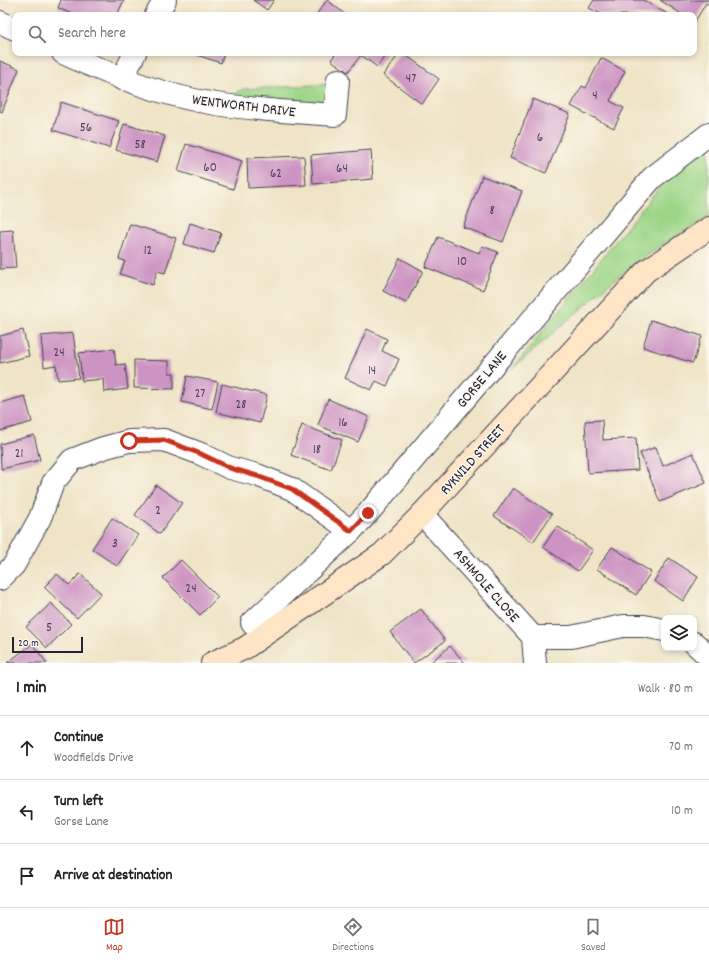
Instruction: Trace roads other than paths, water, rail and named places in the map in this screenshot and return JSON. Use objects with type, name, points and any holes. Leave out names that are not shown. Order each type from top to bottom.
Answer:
[{"type":"street","points":[[158,12],[165,0]]},
{"type":"street","points":[[0,22],[12,28]]},
{"type":"street","name":"WENTWORTH DRIVE","points":[[70,56],[122,79],[216,104],[335,115],[338,80]]},
{"type":"street","points":[[122,79],[134,56]]},
{"type":"street","name":"GORSE LANE","points":[[252,623],[351,531],[652,178],[709,134]]},
{"type":"street","name":"RYKNILD STREET","points":[[212,663],[245,648],[382,554],[422,514],[646,271],[709,228]]},
{"type":"street","points":[[0,579],[14,566],[40,518],[53,483],[72,460],[103,448],[129,441],[164,440],[201,454],[230,468],[292,489],[351,531]]},
{"type":"street","name":"ASHMOLE CLOSE","points":[[422,514],[533,638]]},
{"type":"street","points":[[535,663],[533,638],[570,637],[623,626],[644,626],[661,629]]},
{"type":"street","points":[[697,646],[709,657]]}]
